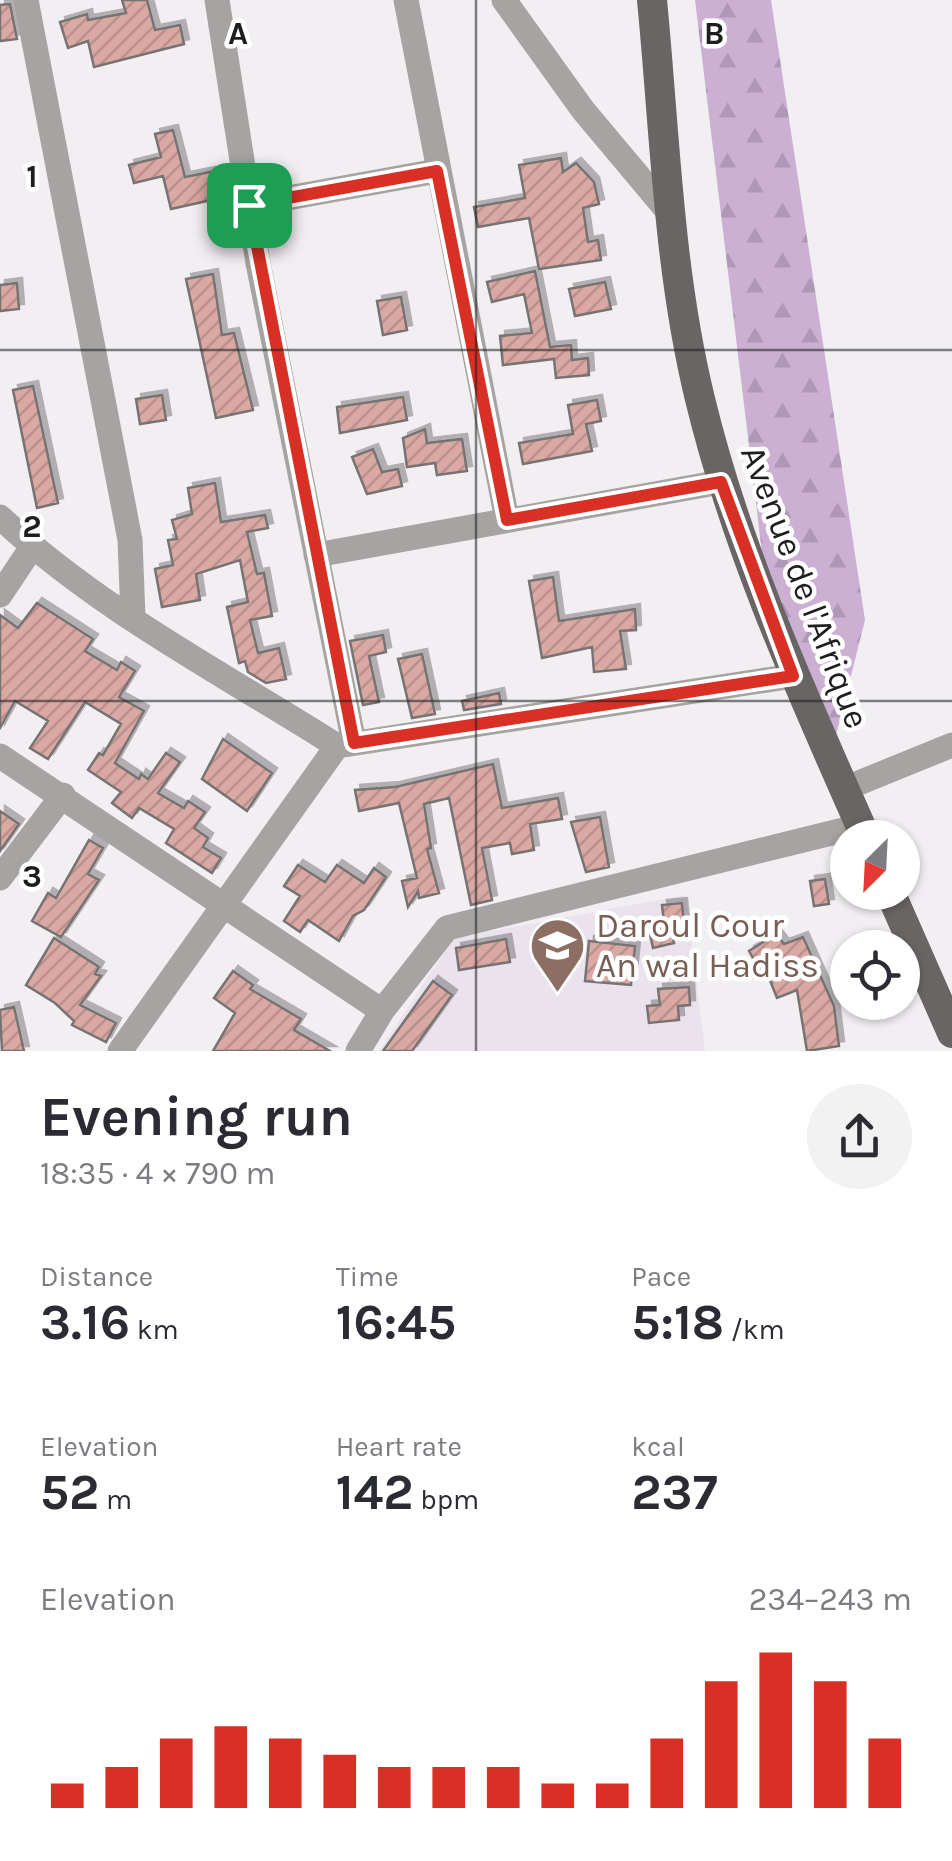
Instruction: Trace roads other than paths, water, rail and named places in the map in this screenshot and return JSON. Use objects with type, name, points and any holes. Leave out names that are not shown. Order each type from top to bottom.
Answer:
[{"type":"main road","name":"Avenue de l'Afrique","points":[[652,0],[682,315],[721,482],[793,676],[858,820]]},
{"type":"main road","points":[[898,910],[952,1034]]},
{"type":"street","points":[[26,0],[130,540],[132,617]]},
{"type":"street","points":[[120,1051],[346,744],[316,555],[249,205],[217,0]]},
{"type":"street","points":[[406,0],[507,520]]},
{"type":"street","points":[[504,0],[583,110],[671,215]]},
{"type":"street","points":[[249,205],[437,171]]},
{"type":"street","points":[[316,555],[721,482]]},
{"type":"street","points":[[0,517],[32,547],[132,617],[346,744],[793,676]]},
{"type":"street","points":[[0,596],[32,547]]},
{"type":"street","points":[[844,789],[952,745]]},
{"type":"street","points":[[0,756],[382,1011]]},
{"type":"street","points":[[0,878],[62,795]]},
{"type":"street","points":[[358,1051],[382,1011],[447,928],[830,840]]},
{"type":"place","name":"Daroul Cour An wal Hadiss","points":[[557,994]]}]
